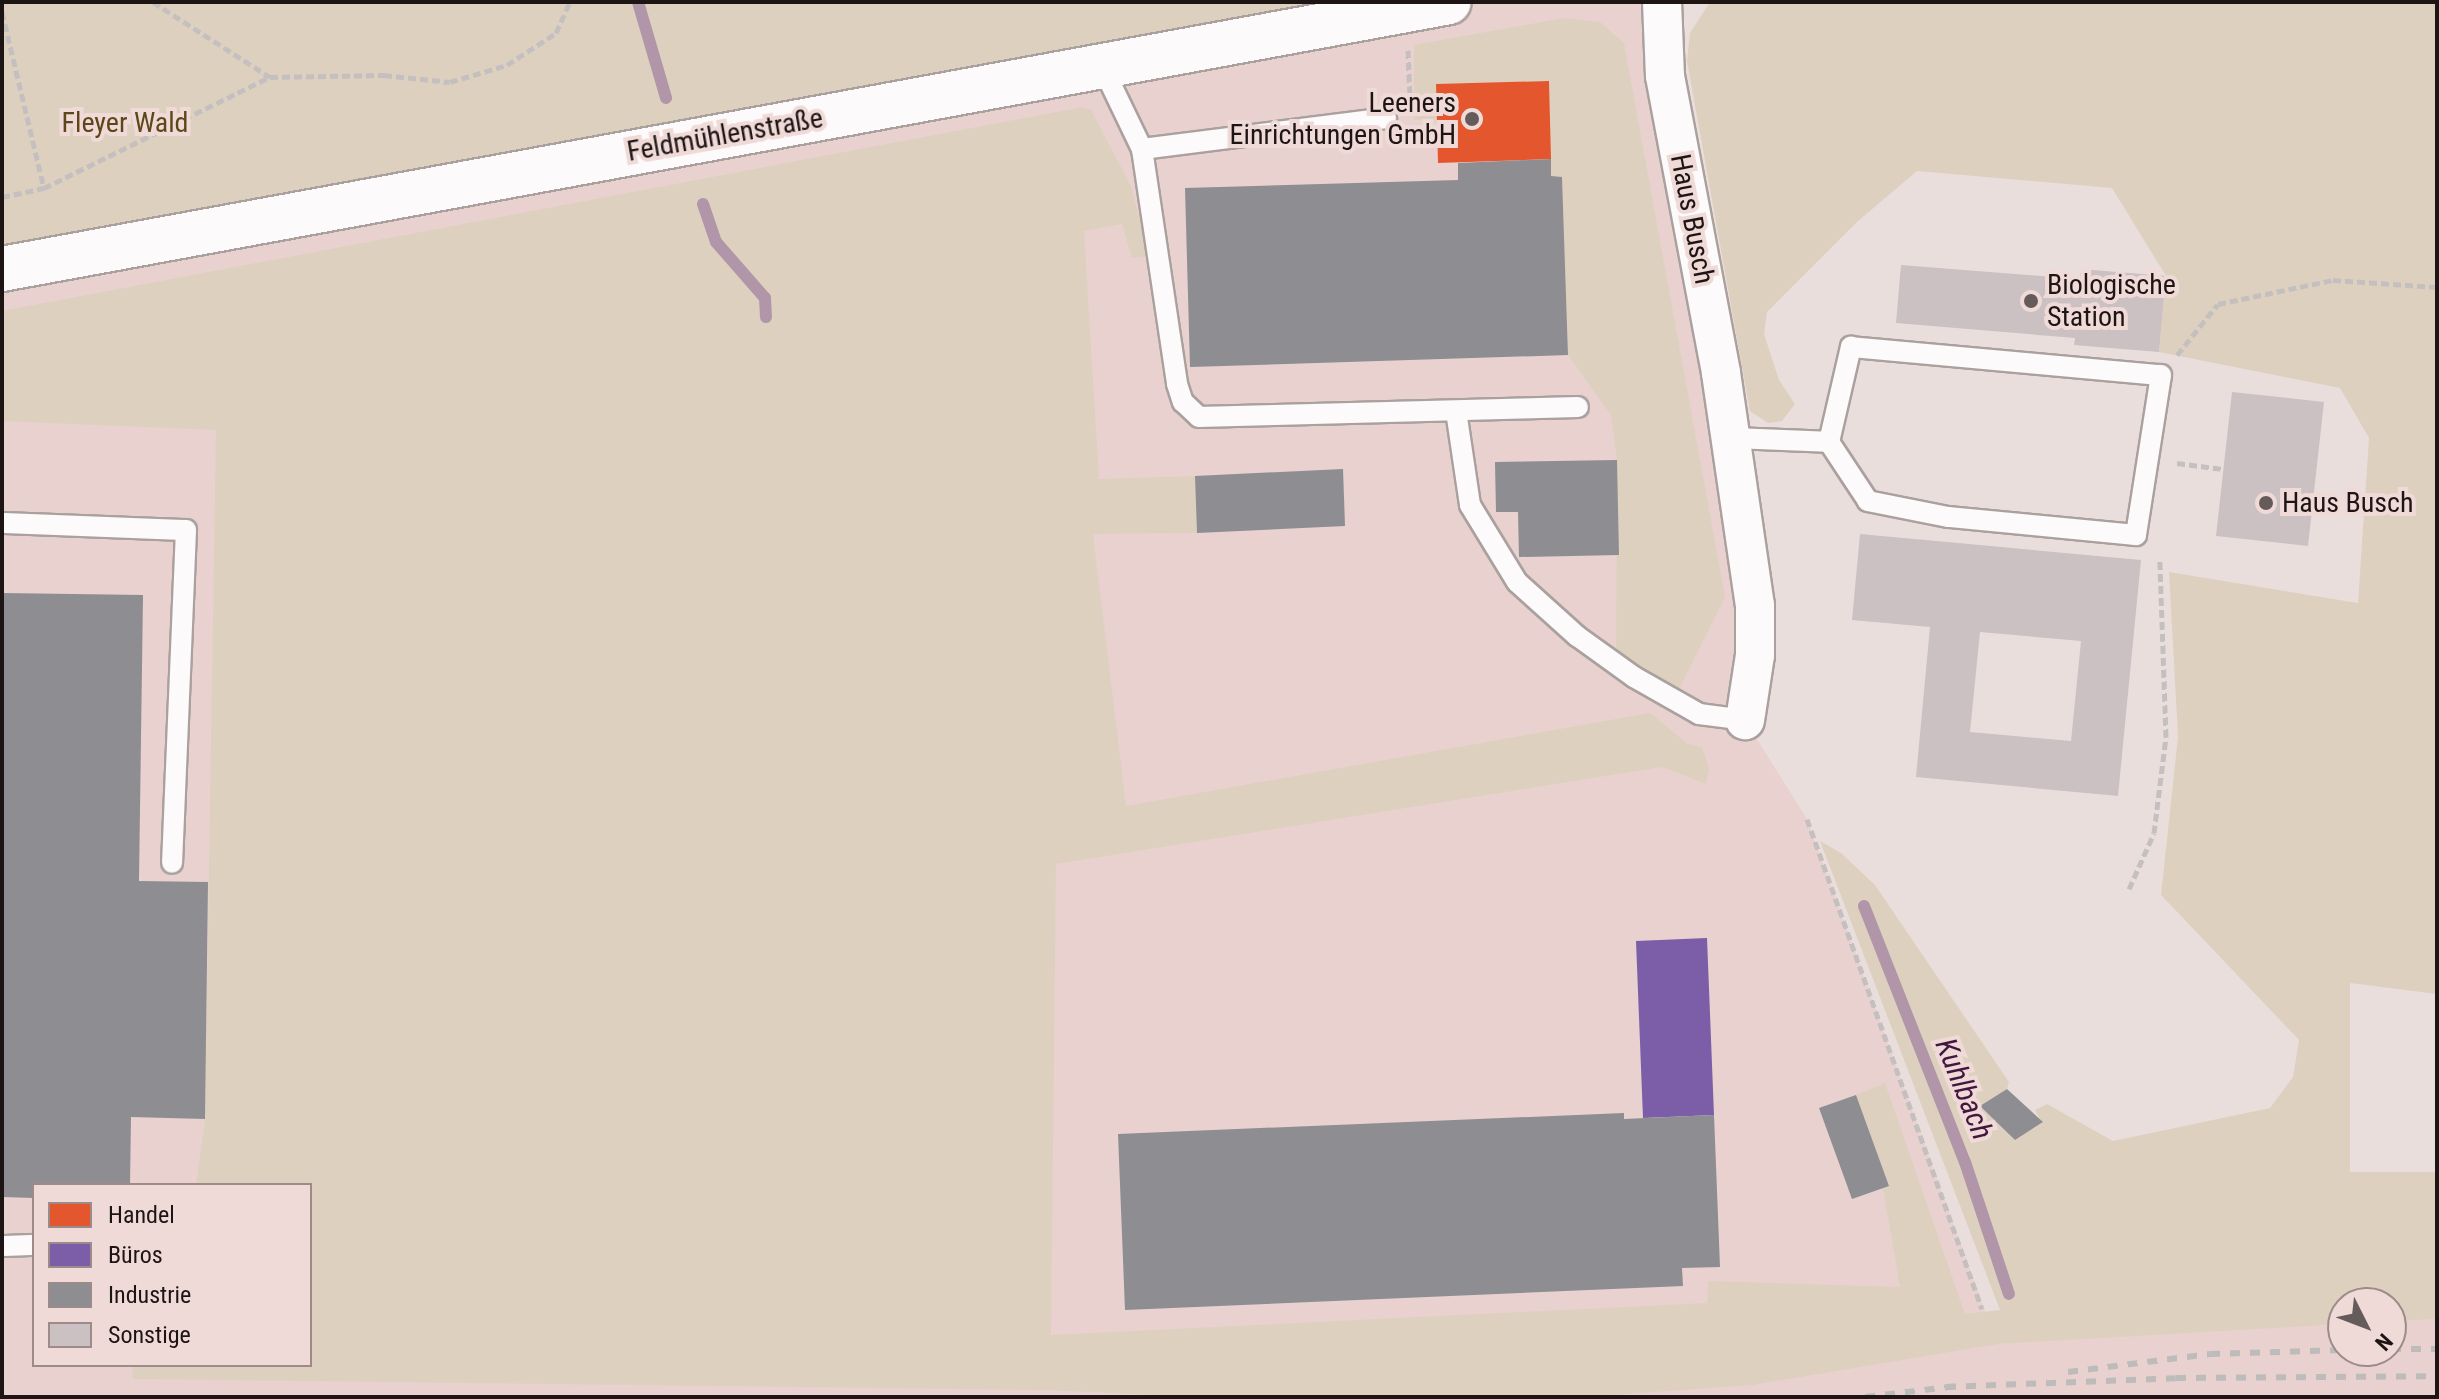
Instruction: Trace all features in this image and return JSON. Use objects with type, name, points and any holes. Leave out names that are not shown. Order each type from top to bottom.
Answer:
[{"type":"street","name":"Feldmühlenstraße","points":[[2,269],[1449,2]]},
{"type":"street","name":"Haus Busch","points":[[1662,2],[1665,76],[1731,438],[1755,605],[1755,655],[1745,720]]},
{"type":"lane","points":[[1102,66],[1142,149],[1177,384],[1183,402],[1199,417],[1578,407]]},
{"type":"lane","points":[[1142,149],[1386,118]]},
{"type":"lane","points":[[1851,347],[2161,375],[2151,459],[2136,535],[1948,517],[1868,501],[1829,442],[1851,347]]},
{"type":"lane","points":[[1456,411],[1470,505],[1517,582],[1577,636],[1634,677],[1699,714],[1745,720]]},
{"type":"lane","points":[[1731,438],[1829,442]]},
{"type":"lane","points":[[2,523],[186,530],[172,863]]},
{"type":"lane","points":[[2,1246],[32,1245]]},
{"type":"path","points":[[153,2],[270,77]]},
{"type":"path","points":[[2,197],[44,188],[270,77],[384,75],[450,82],[507,65],[556,33],[570,2]]},
{"type":"path","points":[[1386,118],[1410,114],[1406,9]]},
{"type":"path","points":[[2,12],[44,188]]},
{"type":"path","points":[[2161,375],[2218,304],[2333,280],[2437,287]]},
{"type":"path","points":[[2151,459],[2223,469]]},
{"type":"path","points":[[2129,889],[2154,833],[2164,752],[2160,561]]},
{"type":"path","points":[[1807,819],[1982,1309]]},
{"type":"shaded area","points":[[1449,2],[1662,2],[1721,373],[1745,720],[1807,819],[1997,1344],[2327,1323],[2327,1367],[2407,1367],[2407,1317],[2437,1315],[2437,1397],[2,1397],[2,269]]},
{"type":"green space","name":"Fleyer Wald","points":[[2,2],[1449,2],[2,269]]},
{"type":"green space","points":[[1710,2],[2437,2],[2437,994],[2350,983],[2350,1172],[2437,1172],[2437,1319],[2407,1320],[2407,1287],[2327,1287],[2327,1325],[1998,1344],[1752,1385],[1585,1397],[1204,1397],[1044,1390],[133,1379],[132,1367],[312,1367],[312,1183],[196,1183],[205,1119],[216,430],[2,421],[2,311],[1083,107],[1091,110],[1131,186],[1149,256],[1132,258],[1122,224],[1084,231],[1099,479],[1195,476],[1197,533],[1093,534],[1126,806],[1650,713],[1688,744],[1702,747],[1709,769],[1706,784],[1662,767],[1056,864],[1051,1335],[1707,1303],[1708,1281],[1900,1287],[1883,1188],[1889,1185],[1856,1095],[1885,1083],[1965,1314],[2000,1310],[1820,841],[1841,853],[1875,885],[2009,1082],[2007,1089],[1981,1106],[2015,1139],[2042,1123],[2035,1110],[2047,1104],[2113,1141],[2270,1108],[2293,1077],[2299,1040],[2161,895],[2178,737],[2169,572],[2358,603],[2369,438],[2340,388],[2159,352],[2166,276],[2112,188],[1917,171],[1857,222],[1767,312],[1764,334],[1779,380],[1795,404],[1782,421],[1768,423],[1750,411],[1687,61],[1690,33]]},
{"type":"green space","points":[[1564,18],[1600,22],[1624,43],[1725,597],[1678,691],[1616,654],[1617,460],[1611,415],[1568,355],[1562,177],[1551,176],[1549,81],[1436,84],[1437,119],[1414,120],[1414,45]]},
{"type":"building: Handel","points":[[1549,81],[1551,159],[1438,163],[1436,84]]},
{"type":"building: Büros","points":[[1707,938],[1714,1115],[1643,1118],[1636,941]]},
{"type":"building: Industrie","points":[[1551,159],[1551,176],[1562,177],[1568,355],[1190,367],[1185,188],[1458,180],[1458,163]]},
{"type":"building: Industrie","points":[[1617,460],[1619,555],[1519,557],[1518,512],[1496,512],[1495,462]]},
{"type":"building: Industrie","points":[[1343,469],[1345,526],[1197,533],[1195,476]]},
{"type":"building: Industrie","points":[[2,593],[143,595],[139,881],[208,882],[205,1119],[131,1117],[130,1183],[32,1183],[32,1198],[2,1197]]},
{"type":"building: Industrie","points":[[2007,1089],[2043,1122],[2015,1140],[1980,1106]]},
{"type":"building: Industrie","points":[[1856,1095],[1889,1186],[1852,1199],[1819,1108]]},
{"type":"building: Industrie","points":[[1624,1113],[1624,1119],[1714,1115],[1720,1267],[1682,1268],[1683,1286],[1125,1310],[1118,1134]]},
{"type":"building: Sonstige","name":"Biologische Station","points":[[1901,265],[2080,279],[2081,269],[2166,276],[2159,352],[2074,345],[2075,338],[1896,323]]},
{"type":"building: Sonstige","name":"Haus Busch","points":[[2232,392],[2324,402],[2308,546],[2216,536]]},
{"type":"building: Sonstige","points":[[1860,534],[2141,560],[2118,796],[1916,777],[1930,627],[1852,620]],"holes":[[[1980,632],[2081,641],[2071,741],[1970,732]]]},
{"type":"waterway","points":[[638,2],[666,98]]},
{"type":"waterway","points":[[703,204],[716,242],[765,298],[766,317]]},
{"type":"waterway","name":"Kuhlbach","points":[[1864,906],[1965,1162],[2009,1294]]},
{"type":"railway","points":[[2407,1349],[2437,1349]]},
{"type":"railway","points":[[2068,1372],[2210,1354],[2327,1350]]},
{"type":"railway","points":[[1946,1387],[2176,1378],[2437,1376]]},
{"type":"railway","points":[[1865,1397],[1957,1386]]},
{"type":"place","name":"Leeners Einrichtungen GmbH","points":[[1472,119]]},
{"type":"place","name":"Biologische Station","points":[[2031,301]]},
{"type":"place","name":"Haus Busch","points":[[2266,503]]}]
